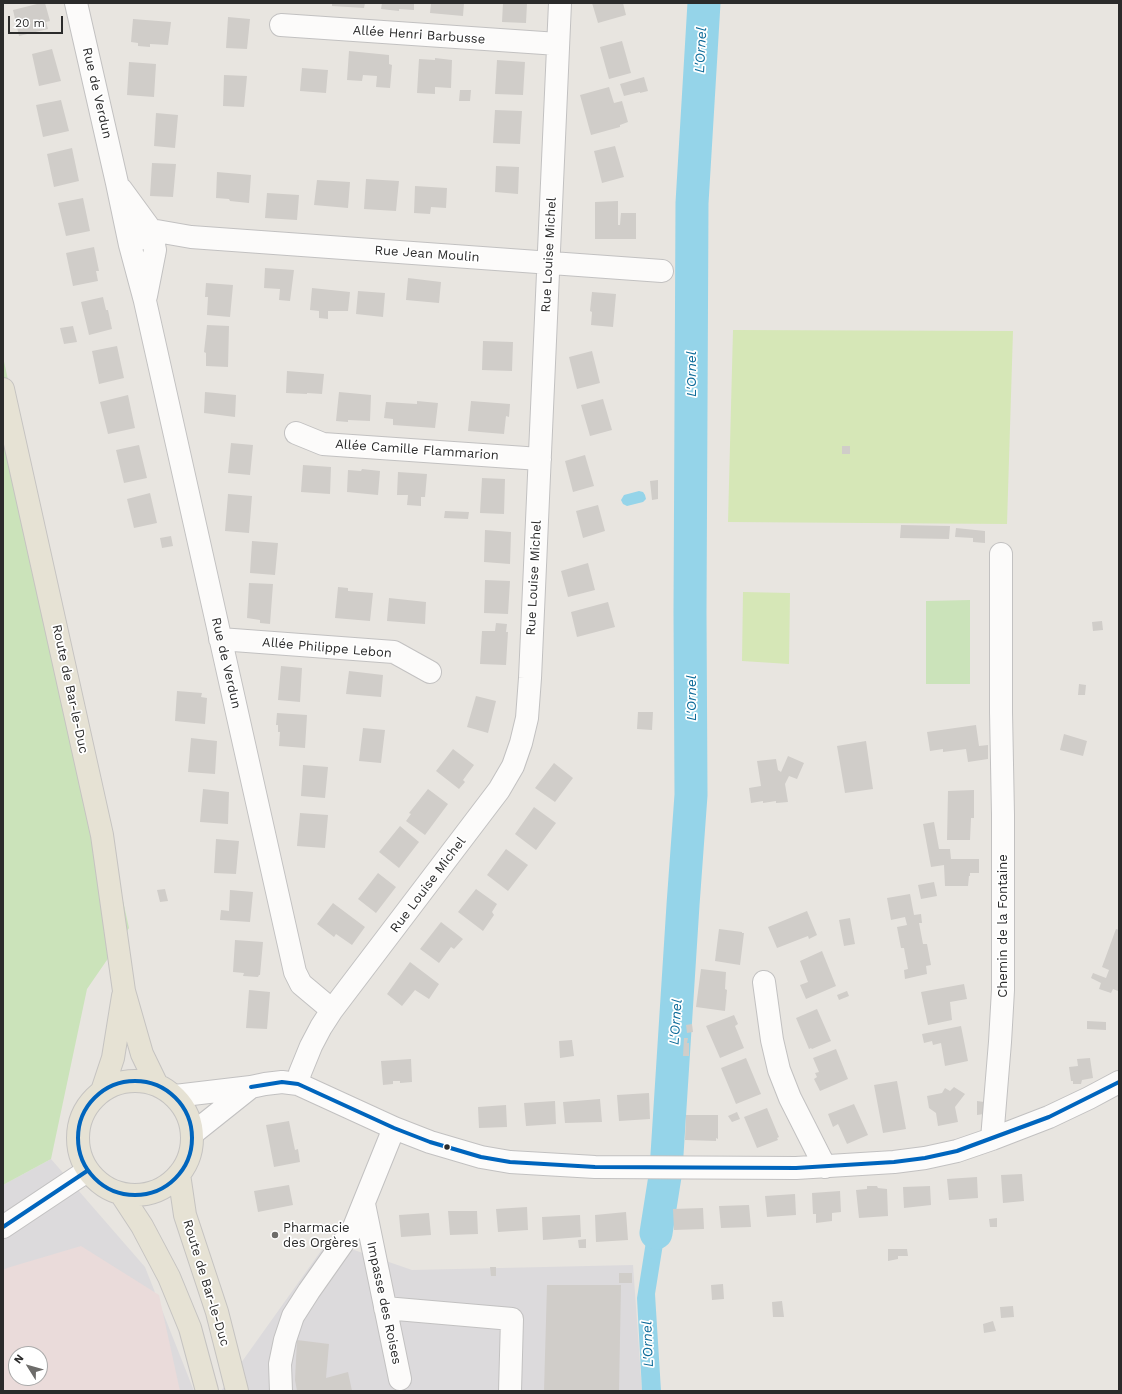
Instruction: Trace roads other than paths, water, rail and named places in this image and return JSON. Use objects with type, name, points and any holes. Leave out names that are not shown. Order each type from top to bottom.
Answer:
[{"type":"main road","name":"Route de Bar-le-Duc","points":[[3,389],[102,835],[124,991],[142,1054],[166,1091]]},
{"type":"main road","name":"Route de Bar-le-Duc","points":[[102,1091],[113,1058],[124,991]]},
{"type":"main road","points":[[123,1082],[146,1082],[166,1091],[187,1114],[192,1134],[191,1148],[187,1162],[179,1174],[168,1185],[153,1193],[137,1196],[108,1190],[97,1182],[81,1160],[77,1135],[79,1122],[84,1110],[92,1099],[102,1091],[112,1085],[123,1082]]},
{"type":"main road","name":"Route de Bar-le-Duc","points":[[179,1174],[185,1215],[217,1312],[237,1391]]},
{"type":"main road","points":[[122,1194],[142,1226],[168,1277],[190,1328],[207,1391]]},
{"type":"street","name":"Rue de Verdun","points":[[76,3],[295,972],[301,984],[332,1010]]},
{"type":"street","name":"Rue Louise Michel","points":[[298,1084],[300,1073],[311,1046],[332,1010],[499,790],[513,766],[522,743],[527,718],[530,678],[560,3]]},
{"type":"street","name":"Allée Henri Barbusse","points":[[280,25],[558,44]]},
{"type":"street","name":"Rue de Verdun","points":[[117,183],[153,240],[144,301]]},
{"type":"street","name":"Rue Jean Moulin","points":[[153,240],[191,237],[662,271]]},
{"type":"street","points":[[130,246],[153,240]]},
{"type":"street","name":"Allée Camille Flammarion","points":[[296,433],[323,444],[540,459]]},
{"type":"street","name":"Chemin de la Fontaine","points":[[992,1139],[1003,990],[1001,554]]},
{"type":"street","name":"Allée Philippe Lebon","points":[[220,639],[394,652],[430,672]]},
{"type":"street","points":[[764,982],[771,1034],[779,1070],[790,1098],[825,1167]]},
{"type":"street","points":[[166,1091],[251,1087],[282,1082],[298,1084],[394,1128],[444,1146],[481,1157],[510,1162],[595,1167],[649,1168],[825,1167],[894,1162],[925,1158],[957,1151],[1048,1117],[1119,1082]]},
{"type":"street","points":[[192,1134],[251,1087]]},
{"type":"street","points":[[281,1391],[280,1364],[285,1340],[293,1316],[354,1226],[394,1128]]},
{"type":"street","points":[[3,1227],[88,1171]]},
{"type":"street","name":"Impasse des Roises","points":[[364,1204],[400,1379]]},
{"type":"street","points":[[385,1308],[512,1319],[510,1391]]},
{"type":"water","points":[[639,491],[643,492],[645,495],[646,499],[643,502],[627,506],[623,504],[621,500],[624,495]]},
{"type":"water","points":[[672,1188],[655,1294],[661,1391],[642,1391],[637,1298],[654,1191]]},
{"type":"waterway","name":"L'Ornel","points":[[656,1233],[666,1170],[691,795],[690,612],[692,203],[704,3]]},
{"type":"place","name":"Pharmacie des Orgères","points":[[275,1235]]}]
